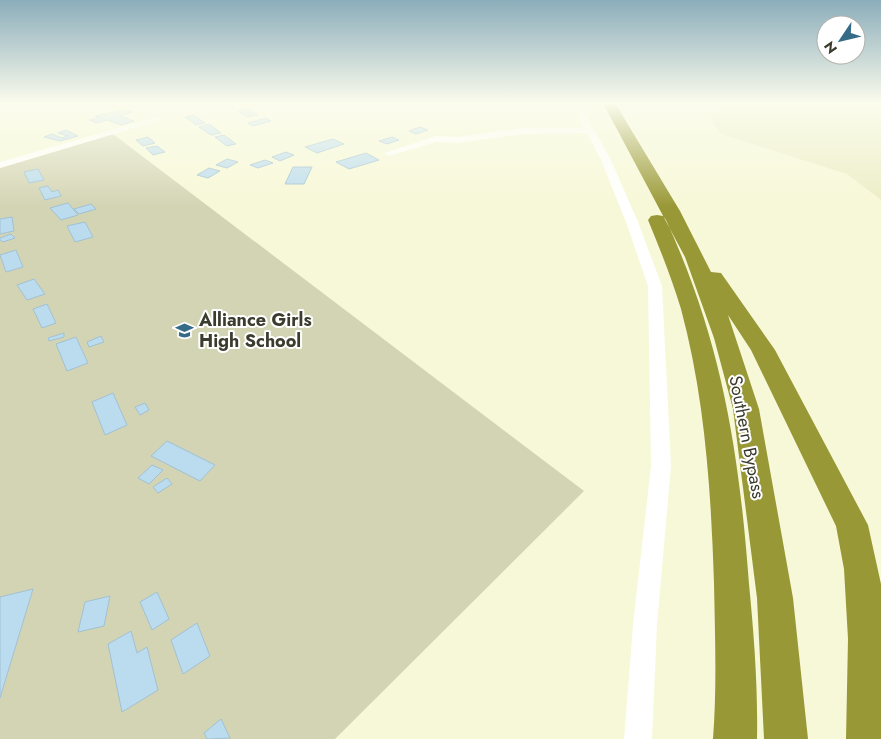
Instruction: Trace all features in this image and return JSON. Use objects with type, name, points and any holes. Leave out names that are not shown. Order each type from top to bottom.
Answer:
[{"type":"highway","name":"Southern Bypass","points":[[613,137],[672,251],[701,338],[716,412],[727,500],[733,616],[735,739]]},
{"type":"highway","name":"Southern Bypass","points":[[627,137],[688,243],[720,320],[746,409],[775,598],[786,739]]},
{"type":"highway","points":[[688,243],[759,342],[852,524],[863,579],[867,639],[868,739]]},
{"type":"street","points":[[0,165],[94,137]]},
{"type":"street","points":[[389,153],[436,140],[474,137]]},
{"type":"street","points":[[592,137],[606,160],[632,222],[655,286],[660,466],[645,625],[638,739]]},
{"type":"shaded area","name":"Alliance Girls High School","points":[[101,137],[118,137],[584,491],[335,739],[0,739],[0,168]]},
{"type":"shaded area","points":[[732,137],[881,137],[881,200],[847,174]]},
{"type":"building","points":[[46,137],[61,137],[73,137],[60,141]]},
{"type":"building","points":[[149,137],[155,143],[143,146],[136,140]]},
{"type":"building","points":[[216,137],[227,137],[236,144],[227,146]]},
{"type":"building","points":[[390,137],[399,140],[387,144],[379,141]]},
{"type":"building","points":[[333,139],[344,144],[317,153],[305,147]]},
{"type":"building","points":[[157,146],[165,152],[153,155],[146,148]]},
{"type":"building","points":[[286,152],[294,155],[280,161],[272,157]]},
{"type":"building","points":[[366,153],[379,160],[349,169],[336,162]]},
{"type":"building","points":[[227,159],[238,162],[227,168],[216,165]]},
{"type":"building","points":[[265,160],[273,163],[258,168],[250,165]]},
{"type":"building","points":[[293,167],[312,167],[304,184],[285,184]]},
{"type":"building","points":[[209,168],[220,171],[208,178],[197,175]]},
{"type":"building","points":[[38,169],[44,180],[29,183],[24,172]]},
{"type":"building","points":[[48,186],[52,192],[58,190],[61,196],[45,200],[39,188]]},
{"type":"building","points":[[68,203],[78,215],[61,220],[50,208]]},
{"type":"building","points":[[91,204],[96,209],[79,214],[74,209]]},
{"type":"building","points":[[12,217],[14,231],[0,234],[0,219]]},
{"type":"building","points":[[85,222],[93,237],[75,242],[67,226]]},
{"type":"building","points":[[11,234],[15,238],[3,242],[0,240],[0,238]]},
{"type":"building","points":[[16,250],[23,267],[6,272],[0,255]]},
{"type":"building","points":[[34,279],[45,294],[27,300],[17,285]]},
{"type":"building","points":[[47,304],[56,323],[42,328],[33,309]]},
{"type":"building","points":[[64,333],[64,337],[49,341],[48,338]]},
{"type":"building","points":[[101,336],[104,342],[89,347],[87,342]]},
{"type":"building","points":[[76,337],[88,363],[67,371],[56,344]]},
{"type":"building","points":[[113,393],[127,425],[105,435],[92,402]]},
{"type":"building","points":[[145,403],[149,410],[140,415],[135,407]]},
{"type":"building","points":[[167,441],[215,465],[200,481],[151,456]]},
{"type":"building","points":[[152,465],[163,470],[149,484],[138,478]]},
{"type":"building","points":[[167,478],[172,484],[158,493],[153,487]]},
{"type":"building","points":[[33,589],[0,698],[0,597]]},
{"type":"building","points":[[157,592],[169,619],[152,630],[140,602]]},
{"type":"building","points":[[110,596],[104,626],[78,632],[85,602]]},
{"type":"building","points":[[197,623],[210,656],[183,674],[171,640]]},
{"type":"building","points":[[131,631],[137,653],[147,647],[158,690],[122,712],[108,644]]},
{"type":"building","points":[[221,719],[230,738],[207,739],[204,733]]},
{"type":"place","name":"Alliance Girls High School","points":[[185,330]]}]
